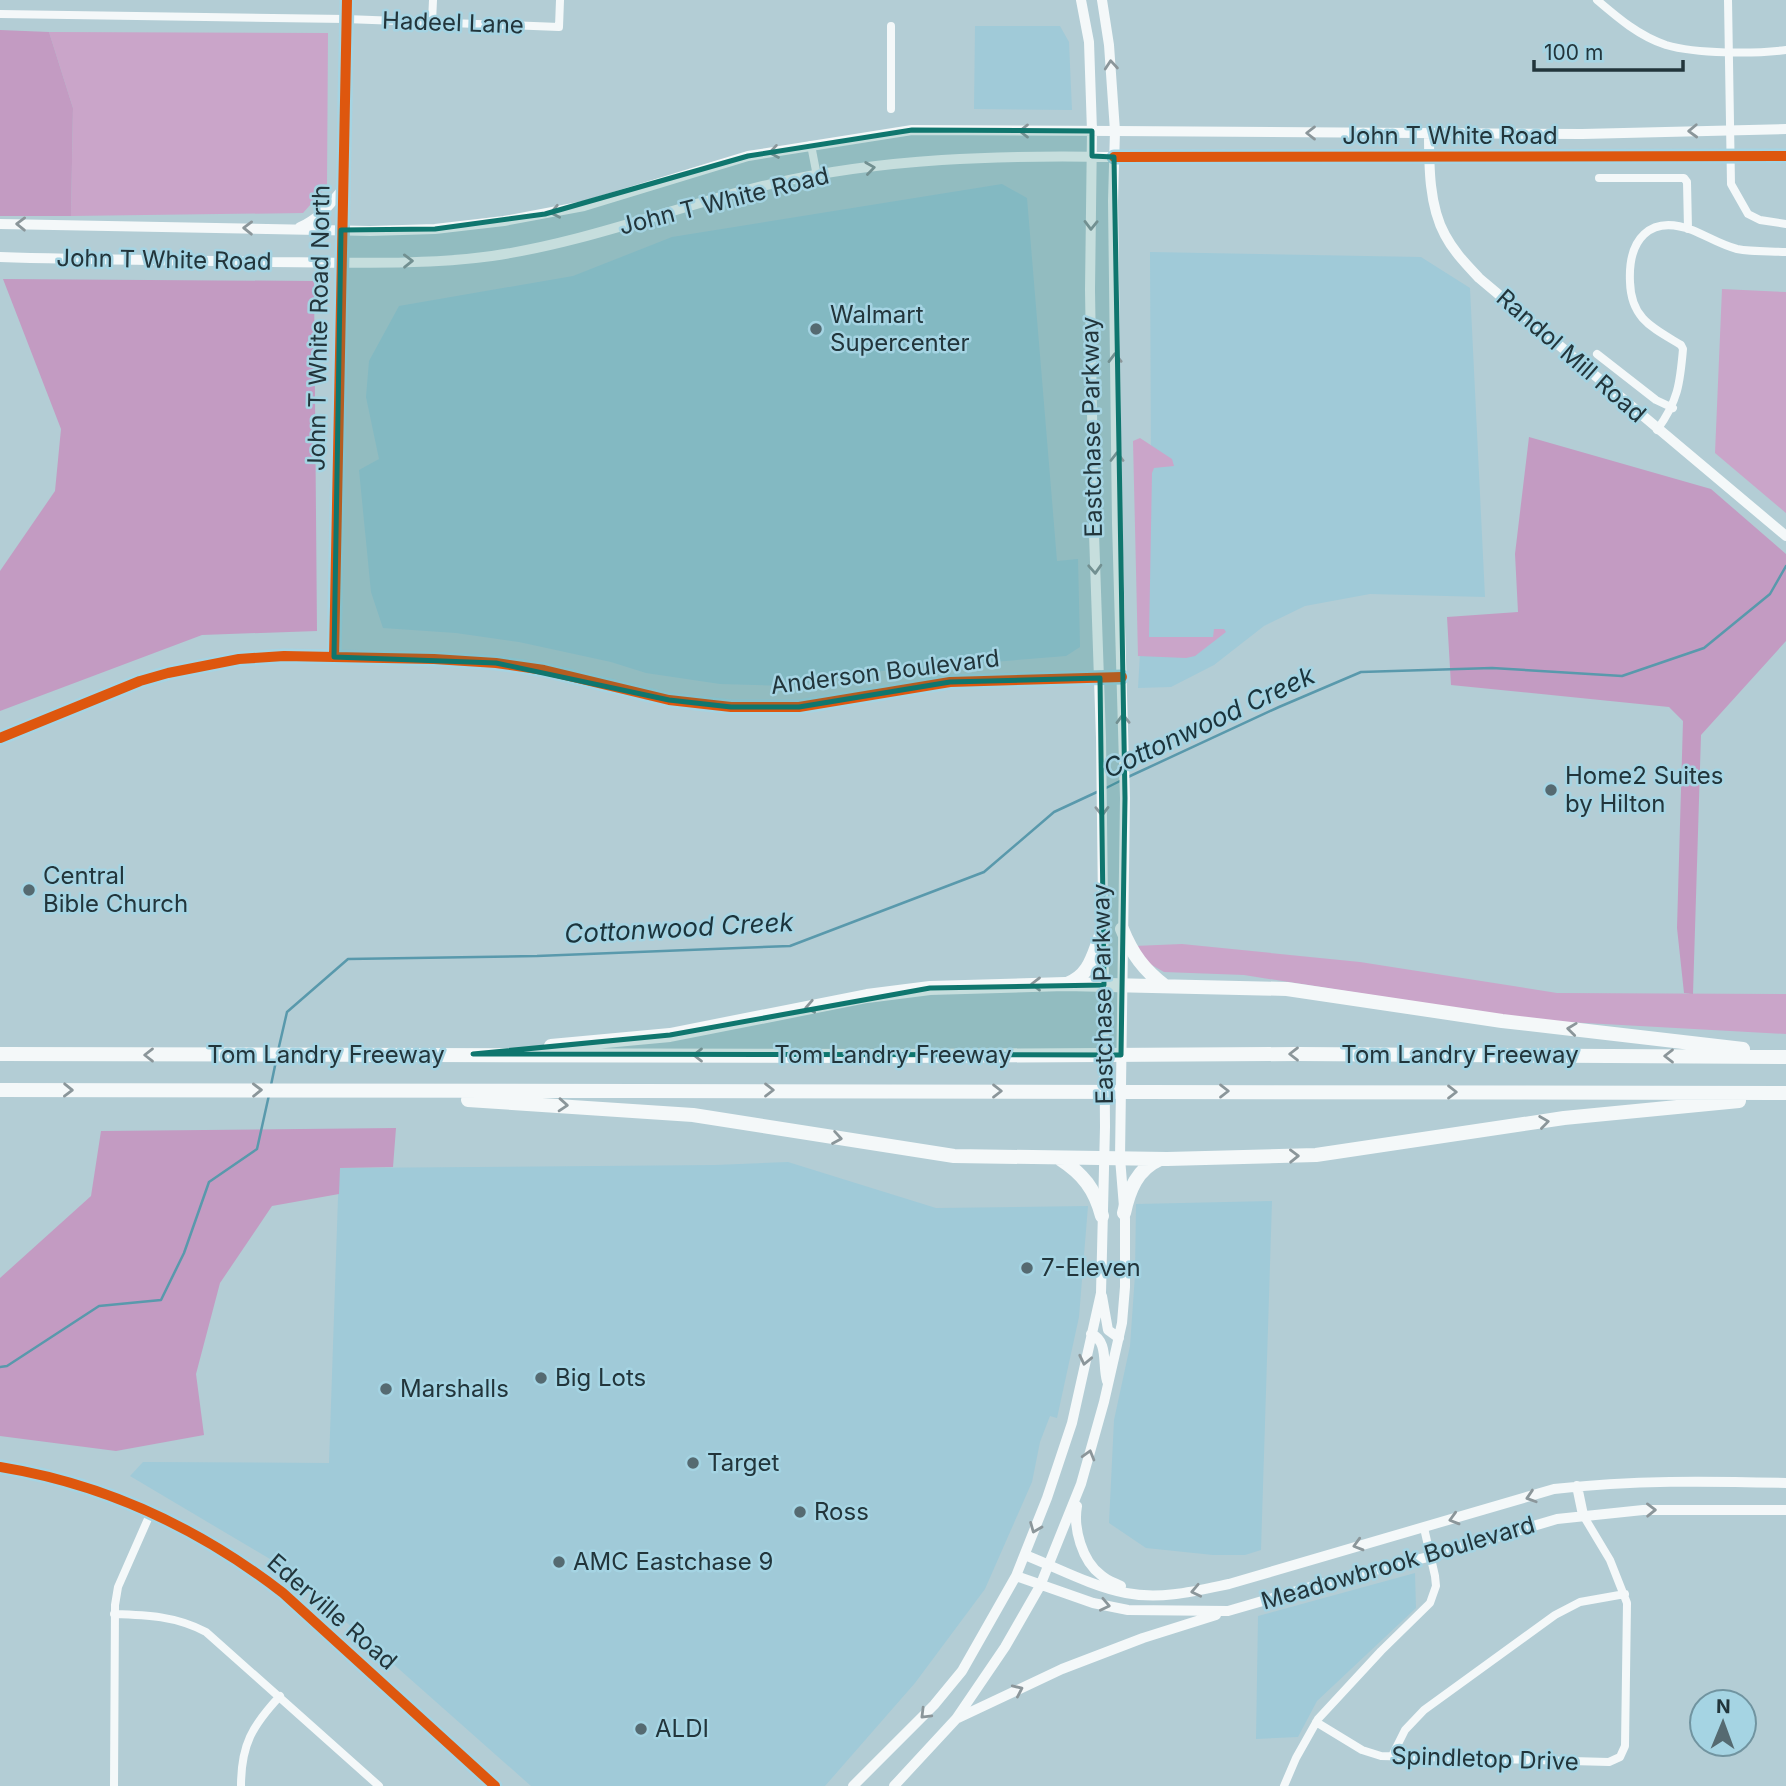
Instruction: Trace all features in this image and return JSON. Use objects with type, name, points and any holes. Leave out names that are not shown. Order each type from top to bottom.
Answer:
[{"type":"highway","points":[[1122,929],[1134,957],[1165,986]]},
{"type":"highway","points":[[1065,984],[1079,979],[1093,958],[1102,933]]},
{"type":"highway","points":[[473,1054],[670,1035],[867,996],[930,988],[1065,984],[1287,989],[1502,1021],[1786,1055]]},
{"type":"highway","name":"Tom Landry Freeway","points":[[0,1054],[1786,1055]]},
{"type":"highway","name":"Tom Landry Freeway","points":[[0,1090],[1786,1094]]},
{"type":"highway","points":[[324,1091],[349,1098],[544,1103],[693,1115],[954,1156],[1058,1158],[1316,1155],[1564,1118],[1786,1094]]},
{"type":"highway","points":[[1058,1158],[1088,1182],[1098,1198],[1102,1216]]},
{"type":"highway","points":[[1124,1213],[1127,1197],[1140,1173],[1162,1158]]},
{"type":"main road","points":[[1081,0],[1089,42],[1092,131]]},
{"type":"main road","points":[[1102,0],[1112,79],[1115,131]]},
{"type":"main road","name":"John T White Road","points":[[0,223],[341,230],[435,229],[584,206],[748,156],[912,130],[1115,131]]},
{"type":"main road","name":"Eastchase Parkway","points":[[857,1785],[934,1705],[962,1671],[1016,1576],[1047,1498],[1072,1423],[1101,1293],[1105,1126],[1104,985],[1102,775],[1090,290],[1092,131]]},
{"type":"main road","name":"Eastchase Parkway","points":[[894,1786],[956,1719],[1005,1647],[1040,1586],[1081,1484],[1119,1338],[1125,1287],[1124,1213],[1119,1158],[1125,833],[1116,427],[1113,201],[1115,131]]},
{"type":"main road","name":"John T White Road","points":[[0,257],[442,261],[492,256],[567,242],[771,184],[817,176],[918,162],[995,157],[1114,157]]},
{"type":"main road","points":[[293,229],[312,222],[342,190]]},
{"type":"main road","points":[[1092,428],[1116,427]]},
{"type":"main road","points":[[1101,1293],[1108,1330],[1119,1338]]},
{"type":"main road","points":[[1091,1334],[1102,1341],[1108,1384]]},
{"type":"main road","name":"Meadowbrook Boulevard","points":[[1025,1555],[1071,1575],[1126,1593],[1181,1594],[1228,1584],[1554,1489],[1673,1480],[1786,1483]]},
{"type":"main road","points":[[1081,1484],[1075,1516],[1083,1550],[1100,1575],[1136,1594]]},
{"type":"main road","points":[[1577,1486],[1583,1515]]},
{"type":"main road","name":"Meadowbrook Boulevard","points":[[1016,1576],[1093,1603],[1128,1610],[1228,1611],[1557,1519],[1643,1510],[1786,1510]]},
{"type":"main road","points":[[956,1719],[1062,1669],[1143,1638],[1228,1611]]},
{"type":"street","name":"John T White Road North","points":[[334,657],[347,0]]},
{"type":"street","points":[[432,22],[433,0]]},
{"type":"street","name":"Hadeel Lane","points":[[0,14],[346,19],[559,27],[560,0]]},
{"type":"street","points":[[1597,0],[1642,34],[1667,45],[1729,53],[1786,50]]},
{"type":"street","points":[[1728,0],[1731,184],[1748,214],[1786,224]]},
{"type":"street","points":[[891,26],[891,109]]},
{"type":"street","name":"John T White Road","points":[[1115,131],[1582,134],[1786,129]]},
{"type":"street","name":"Randol Mill Road","points":[[1429,133],[1429,158],[1439,221],[1445,236],[1460,258],[1479,278],[1782,533]]},
{"type":"street","points":[[811,145],[817,176]]},
{"type":"street","name":"John T White Road","points":[[1114,157],[1786,156]]},
{"type":"street","points":[[1599,178],[1684,178],[1687,182],[1688,229]]},
{"type":"street","points":[[1657,430],[1673,408],[1680,381],[1683,349],[1640,316],[1631,297],[1629,278],[1636,242],[1643,233],[1654,227],[1673,225],[1738,249],[1786,252]]},
{"type":"street","points":[[1597,354],[1656,400],[1673,408]]},
{"type":"street","name":"Anderson Boulevard","points":[[0,738],[140,681],[239,659],[284,656],[496,663],[544,670],[668,700],[731,707],[799,706],[929,684],[1122,677]]},
{"type":"street","name":"Ederville Road","points":[[0,1467],[83,1486],[176,1523],[228,1554],[283,1593],[495,1786]]},
{"type":"street","points":[[114,1786],[114,1615],[118,1587],[151,1512]]},
{"type":"street","points":[[1392,1756],[1405,1730],[1424,1710],[1555,1615],[1580,1602],[1625,1594],[1610,1560],[1583,1515]]},
{"type":"street","points":[[1284,1786],[1316,1722],[1350,1683],[1430,1603],[1436,1586],[1432,1556],[1423,1528]]},
{"type":"street","name":"Spindletop Drive","points":[[1316,1722],[1362,1750],[1381,1756],[1609,1762],[1620,1757],[1625,1746],[1628,1612],[1625,1594]]},
{"type":"street","points":[[114,1615],[166,1617],[194,1625],[215,1639],[379,1786]]},
{"type":"street","points":[[241,1786],[242,1755],[251,1731],[280,1696]]},
{"type":"highlighted area","points":[[912,130],[1092,131],[1092,156],[1114,157],[1125,798],[1121,1055],[473,1054],[670,1035],[930,988],[1104,985],[1100,678],[950,682],[799,707],[731,707],[669,700],[496,663],[334,657],[341,230],[435,229],[545,214],[748,156]]},
{"type":"shaded area","points":[[975,26],[1060,26],[1069,42],[1072,110],[974,109]]},
{"type":"shaded area","points":[[0,30],[49,32],[73,108],[71,216],[0,216]]},
{"type":"shaded area","points":[[49,32],[328,33],[327,186],[303,213],[71,216],[73,108]]},
{"type":"shaded area","points":[[1002,184],[1027,198],[1057,561],[1078,559],[1080,647],[1066,656],[882,671],[788,686],[720,684],[646,673],[611,662],[519,642],[456,633],[383,628],[371,592],[359,470],[379,459],[366,397],[369,361],[399,306],[573,276],[672,237]]},
{"type":"shaded area","points":[[1150,252],[1421,257],[1470,288],[1485,597],[1370,594],[1305,606],[1264,626],[1214,665],[1171,687],[1138,688],[1151,461]]},
{"type":"shaded area","points":[[3,279],[314,281],[317,631],[202,635],[0,711],[0,571],[55,491],[61,429]]},
{"type":"shaded area","points":[[1722,289],[1786,292],[1786,513],[1715,453]]},
{"type":"shaded area","points":[[1529,437],[1711,489],[1786,554],[1786,641],[1701,735],[1693,994],[1684,993],[1677,928],[1683,721],[1669,707],[1451,685],[1447,617],[1518,612],[1515,554]]},
{"type":"shaded area","points":[[1140,438],[1172,459],[1174,466],[1154,468],[1152,473],[1149,637],[1213,637],[1214,629],[1224,629],[1226,632],[1195,656],[1138,656],[1133,441]]},
{"type":"shaded area","points":[[1182,944],[1360,962],[1557,993],[1786,994],[1786,1034],[1531,1020],[1244,975],[1164,972],[1143,960],[1134,946]]},
{"type":"shaded area","points":[[396,1128],[393,1167],[340,1168],[339,1194],[272,1206],[220,1283],[196,1374],[204,1435],[116,1451],[0,1436],[0,1278],[91,1196],[101,1131]]},
{"type":"shaded area","points":[[788,1162],[936,1208],[1088,1206],[1079,1317],[1057,1418],[1050,1416],[1040,1442],[1032,1482],[985,1589],[915,1683],[825,1786],[531,1786],[285,1568],[130,1476],[143,1462],[329,1463],[339,1168]]},
{"type":"shaded area","points":[[1272,1201],[1261,1550],[1245,1555],[1213,1555],[1146,1548],[1109,1523],[1114,1420],[1130,1346],[1136,1204]]},
{"type":"shaded area","points":[[1415,1573],[1416,1608],[1317,1701],[1298,1737],[1256,1739],[1258,1616]]},
{"type":"waterway","name":"Cottonwood Creek","points":[[1128,777],[1361,672],[1492,668],[1622,676],[1704,648],[1770,594],[1786,566]]},
{"type":"waterway","name":"Cottonwood Creek","points":[[1106,788],[1122,780]]},
{"type":"waterway","name":"Cottonwood Creek","points":[[278,1051],[287,1012],[348,959],[537,956],[790,946],[984,872],[1054,812],[1097,792]]},
{"type":"waterway","name":"Cottonwood Creek","points":[[271,1085],[276,1061]]},
{"type":"waterway","name":"Cottonwood Creek","points":[[0,1367],[7,1366],[99,1306],[161,1300],[184,1253],[209,1182],[257,1149],[269,1095]]},
{"type":"cycle path","points":[[334,657],[347,0]]},
{"type":"cycle path","points":[[1114,157],[1786,156]]},
{"type":"cycle path","points":[[0,738],[140,681],[239,659],[284,656],[496,663],[544,670],[669,700],[731,707],[799,707],[950,682],[1122,677]]},
{"type":"cycle path","points":[[0,1467],[39,1475],[114,1497],[218,1548],[283,1593],[495,1786]]},
{"type":"place","name":"Walmart Supercenter","points":[[816,329]]},
{"type":"place","name":"Home2 Suites by Hilton","points":[[1551,790]]},
{"type":"place","name":"Central Bible Church","points":[[29,890]]},
{"type":"place","name":"7-Eleven","points":[[1027,1268]]},
{"type":"place","name":"Big Lots","points":[[541,1378]]},
{"type":"place","name":"Marshalls","points":[[386,1389]]},
{"type":"place","name":"Target","points":[[693,1463]]},
{"type":"place","name":"Ross","points":[[800,1512]]},
{"type":"place","name":"AMC Eastchase 9","points":[[559,1562]]},
{"type":"place","name":"ALDI","points":[[641,1729]]}]
